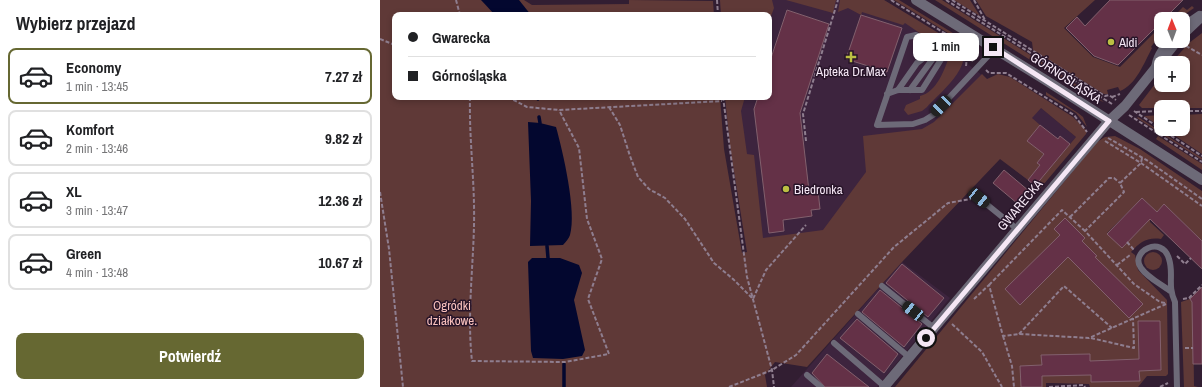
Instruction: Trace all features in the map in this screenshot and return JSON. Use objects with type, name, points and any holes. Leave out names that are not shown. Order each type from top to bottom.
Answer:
[{"type":"street","name":"GÓRNOŚLĄSKA","points":[[916,0],[993,47],[1202,180]]},
{"type":"street","points":[[1190,25],[1202,16]]},
{"type":"street","name":"GWARECKA","points":[[1167,56],[1175,48]]},
{"type":"street","name":"GWARECKA","points":[[884,387],[1098,132],[1123,108],[1154,70]]},
{"type":"lane","points":[[1190,24],[1202,13]]},
{"type":"lane","points":[[1190,27],[1202,21]]},
{"type":"lane","points":[[887,94],[898,90],[922,90],[942,58],[916,35],[907,37],[887,94],[877,125],[913,124],[933,115],[979,65],[993,47]]},
{"type":"lane","points":[[910,90],[935,51]]},
{"type":"lane","points":[[898,90],[917,63],[935,51]]},
{"type":"lane","points":[[979,198],[1018,229]]},
{"type":"lane","points":[[1170,291],[1145,273],[1140,266],[1139,258],[1143,251],[1150,246],[1157,246],[1164,250],[1169,259],[1170,291],[1175,302],[1178,387]]},
{"type":"lane","points":[[882,286],[934,328]]},
{"type":"lane","points":[[858,314],[910,356]]},
{"type":"lane","points":[[834,343],[884,387]]},
{"type":"lane","points":[[807,375],[821,387]]},
{"type":"path","points":[[456,0],[459,12]]},
{"type":"path","points":[[717,0],[718,12]]},
{"type":"path","points":[[806,141],[802,114],[838,0]]},
{"type":"path","points":[[891,0],[962,44],[966,50],[967,57],[964,70]]},
{"type":"path","points":[[946,0],[1123,108],[1154,131]]},
{"type":"path","points":[[952,0],[1105,96],[1109,95],[1123,108],[1136,112],[1154,124]]},
{"type":"path","points":[[956,0],[959,5]]},
{"type":"path","points":[[974,0],[986,21]]},
{"type":"path","points":[[380,39],[392,44]]},
{"type":"path","points":[[1188,48],[1202,56]]},
{"type":"path","points":[[967,57],[989,73],[1006,73],[1074,115],[1083,124],[1142,158],[1202,199]]},
{"type":"path","points":[[470,100],[474,224],[469,335],[472,361],[565,362],[609,354],[588,299],[602,259],[588,219],[579,148],[559,110]]},
{"type":"path","points":[[514,100],[527,107],[559,110],[723,101],[747,277],[772,370],[774,387]]},
{"type":"path","points":[[609,107],[620,125],[638,177],[649,189],[665,198],[685,219],[714,263],[753,299]]},
{"type":"path","points":[[1136,112],[1154,111]]},
{"type":"path","points":[[1190,111],[1202,111]]},
{"type":"path","points":[[1162,136],[1202,162]]},
{"type":"path","points":[[1172,136],[1202,156]]},
{"type":"path","points":[[1105,141],[1142,163],[1202,206]]},
{"type":"path","points":[[1070,217],[1109,178],[1114,178],[1120,183],[1142,163],[1142,158]]},
{"type":"path","points":[[380,192],[389,250],[403,387]]},
{"type":"path","points":[[729,387],[772,370],[796,355],[900,242],[948,203],[979,198]]},
{"type":"path","points":[[969,304],[1062,210],[1085,231]]},
{"type":"path","points":[[753,299],[766,270],[806,225]]},
{"type":"path","points":[[1127,242],[1135,250]]},
{"type":"path","points":[[989,285],[1012,366],[1014,387]]},
{"type":"path","points":[[1019,334],[1064,286],[1112,328]]},
{"type":"path","points":[[1089,338],[1166,303],[1168,310]]},
{"type":"path","points":[[946,329],[955,318]]},
{"type":"path","points":[[1003,336],[1019,334],[1089,338],[1134,348],[1134,318]]},
{"type":"path","points":[[951,323],[982,352],[1002,387]]},
{"type":"path","points":[[1184,348],[1193,348]]},
{"type":"path","points":[[1169,382],[1169,387]]},
{"type":"path","points":[[1049,387],[1084,385],[1085,387]]},
{"type":"shaded area","points":[[720,0],[884,0],[960,46],[963,50],[965,62],[987,79],[827,244],[747,253],[730,146],[725,100],[772,100],[772,12],[721,12]]},
{"type":"shaded area","points":[[1034,102],[1076,137],[1035,186],[1000,158]]},
{"type":"shaded area","points":[[902,262],[950,298],[877,387],[791,387]]},
{"type":"green space","name":"Ogródki działkowe.","points":[[380,0],[524,0],[532,5],[629,4],[629,0],[713,1],[714,12],[392,12],[392,100],[720,100],[724,149],[742,253],[747,252],[730,146],[725,100],[744,100],[741,111],[747,154],[754,155],[763,238],[823,230],[866,172],[863,136],[922,129],[934,122],[982,74],[987,79],[998,74],[1010,77],[1073,117],[1087,131],[1038,191],[1035,186],[1076,137],[1041,108],[1032,118],[1040,125],[1028,141],[1044,154],[1037,163],[1040,165],[1028,180],[1000,159],[902,262],[807,367],[775,362],[765,375],[767,387],[380,387]]},
{"type":"green space","points":[[720,0],[772,0],[774,8],[772,14],[772,12],[721,12]]},
{"type":"green space","points":[[786,0],[836,0],[833,13]]},
{"type":"green space","points":[[840,0],[884,0],[960,46],[963,54],[963,62],[960,70],[947,87],[927,107],[922,111],[908,115],[904,110],[906,105],[920,99],[920,96],[926,94],[936,85],[943,73],[950,54],[905,23],[903,25],[862,12],[861,15],[848,8],[838,12]]},
{"type":"green space","points":[[894,0],[899,0],[961,38],[968,44],[971,54],[969,55],[967,47],[961,41]]},
{"type":"green space","points":[[935,0],[942,0],[1048,66],[1048,71]]},
{"type":"green space","points":[[954,0],[970,0],[980,16]]},
{"type":"green space","points":[[976,0],[1095,0],[1064,28],[1093,57],[1120,67],[1154,33],[1154,43],[1139,73],[1131,84],[1120,91],[1118,87],[1107,90],[1108,94],[1104,94],[1033,50],[1032,42],[986,16]]},
{"type":"green space","points":[[1192,6],[1194,8],[1188,12],[1178,12],[1183,7],[1187,10]]},
{"type":"green space","points":[[1202,33],[1202,108],[1190,108],[1190,100],[1154,100],[1154,108],[1142,108],[1139,105],[1154,85],[1154,92],[1190,92],[1190,56],[1177,56],[1184,48],[1190,48],[1190,42]]},
{"type":"green space","points":[[1060,74],[1104,102],[1092,98],[1056,76]]},
{"type":"green space","points":[[1046,92],[1083,117],[1087,127],[1076,113],[1046,95]]},
{"type":"green space","points":[[1202,114],[1202,154],[1175,136],[1190,136],[1190,115]]},
{"type":"green space","points":[[1154,115],[1154,122],[1144,116]]},
{"type":"green space","points":[[1138,117],[1154,127],[1154,129],[1137,118]]},
{"type":"green space","points":[[1115,136],[1140,149],[1202,191],[1202,241],[1164,204],[1157,212],[1142,198],[1107,233],[1122,248],[1150,219],[1150,222],[1164,235],[1161,239],[1144,241],[1131,252],[1135,255],[1138,270],[1167,300],[1168,374],[1166,376],[1147,376],[1138,387],[1090,387],[1089,384],[1046,383],[1046,387],[895,387],[1097,142],[1105,137]]},
{"type":"green space","points":[[1158,136],[1202,164],[1202,170],[1156,139]]},
{"type":"green space","points":[[1165,136],[1168,136],[1202,158],[1202,160]]},
{"type":"green space","points":[[1153,252],[1159,255],[1162,261],[1159,267],[1153,270],[1147,267],[1144,261],[1147,255]]},
{"type":"green space","points":[[1190,299],[1193,303],[1194,386],[1198,387],[1184,387],[1181,302]]},
{"type":"water","points":[[481,0],[519,0],[529,12],[492,12]]},
{"type":"water","points":[[528,122],[556,127],[565,166],[572,212],[570,235],[563,245],[530,246],[531,201]]},
{"type":"water","points":[[532,258],[560,258],[579,265],[582,273],[574,300],[585,350],[582,356],[563,359],[533,358],[531,351],[528,262]]},
{"type":"building","name":"Aldi","points":[[1110,0],[1183,0],[1171,12],[1154,12],[1154,29],[1118,65],[1094,56],[1066,28],[1077,17],[1085,26]]},
{"type":"building","points":[[787,10],[829,24],[800,113],[809,191],[818,191],[820,209],[811,210],[812,216],[783,220],[784,231],[769,233],[754,109],[757,100],[772,100],[772,55]]},
{"type":"building","points":[[861,15],[902,28],[887,72],[846,59]]},
{"type":"building","points":[[1040,125],[1058,139],[1060,136],[1070,144],[1035,186],[1028,180],[1040,165],[1037,163],[1044,154],[1027,141]]},
{"type":"building","points":[[1004,170],[1029,191],[1018,204],[993,183]]},
{"type":"building","points":[[1142,198],[1157,212],[1164,204],[1202,241],[1202,269],[1150,219],[1122,248],[1107,234]]},
{"type":"building","points":[[1065,218],[1085,238],[1082,241],[1097,256],[1095,257],[1143,304],[1129,318],[1068,257],[1020,305],[1005,289],[1060,235],[1054,229]]},
{"type":"building","points":[[902,264],[944,298],[928,317],[886,283]]},
{"type":"building","points":[[1202,287],[1202,364],[1193,364],[1192,302],[1190,299]]},
{"type":"building","points":[[880,290],[922,324],[904,347],[862,312]]},
{"type":"building","points":[[857,319],[898,354],[884,373],[840,338]]},
{"type":"building","points":[[1138,321],[1160,321],[1161,370],[1139,371],[1140,381],[1091,382],[1091,375],[1042,376],[1042,387],[1021,387],[1020,366],[1042,365],[1041,355],[1090,354],[1090,361],[1139,359]]},
{"type":"building","points":[[827,354],[869,387],[825,387],[812,373]]},
{"type":"waterway","points":[[539,117],[540,123]]},
{"type":"waterway","points":[[547,246],[548,258]]},
{"type":"waterway","points":[[564,364],[564,387]]},
{"type":"place","name":"Aldi","points":[[1111,42]]},
{"type":"place","name":"Apteka Dr.Max","points":[[851,57]]},
{"type":"place","name":"Biedronka","points":[[786,189]]},
{"type":"route","points":[[926,338],[1103,126],[1109,121],[1047,80],[993,47]]}]
